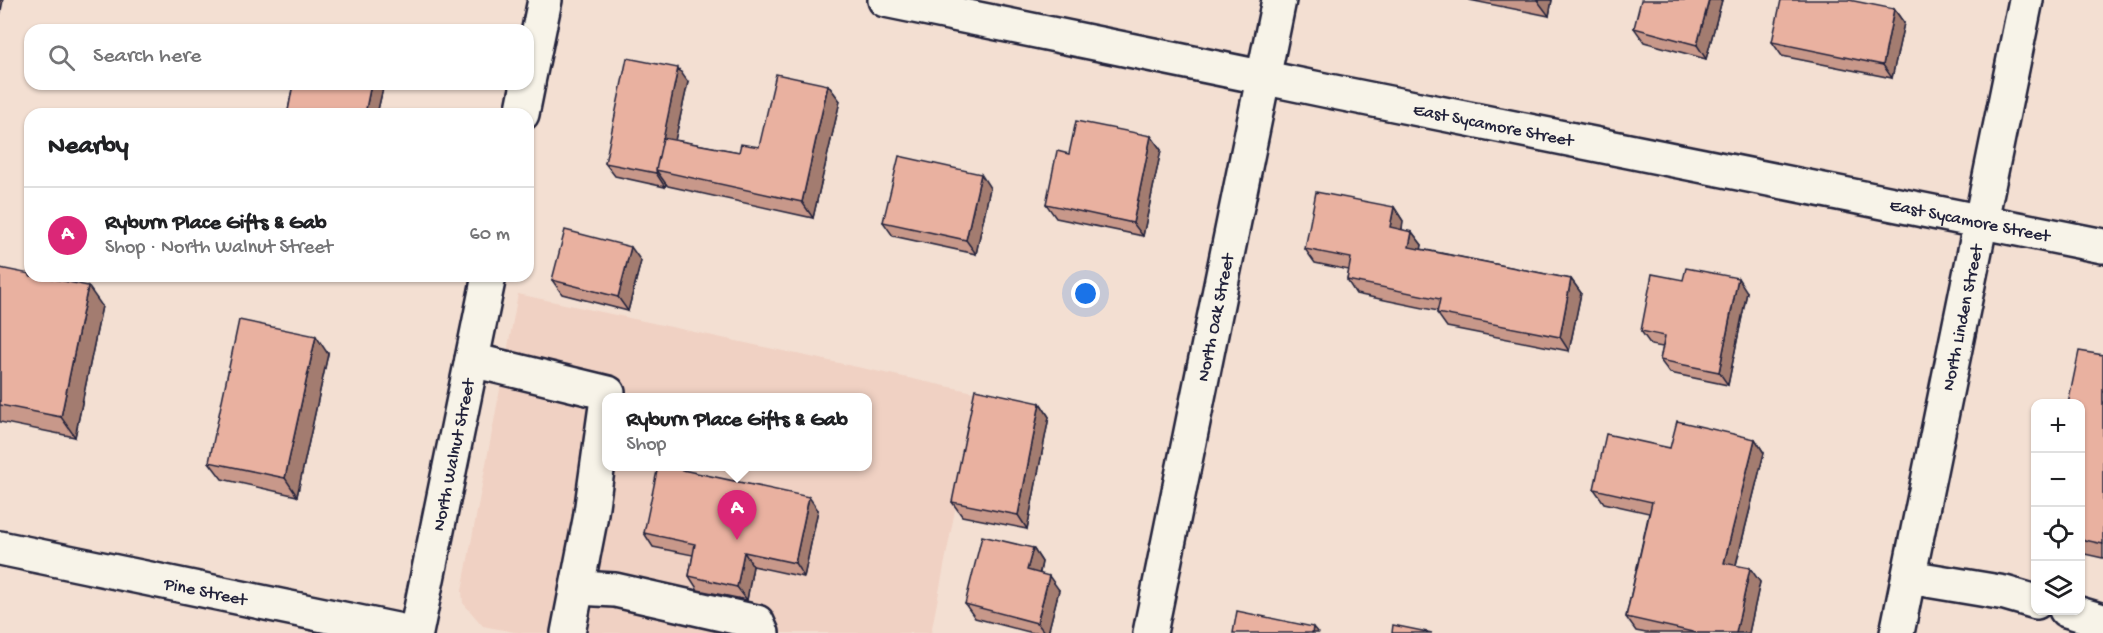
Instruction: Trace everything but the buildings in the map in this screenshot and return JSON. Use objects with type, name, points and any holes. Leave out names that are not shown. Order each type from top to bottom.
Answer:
[{"type":"street","points":[[534,52],[544,0]]},
{"type":"street","name":"East Sycamore Street","points":[[885,0],[2103,246]]},
{"type":"street","name":"North Oak Street","points":[[1150,633],[1279,0]]},
{"type":"street","name":"North Linden Street","points":[[1898,633],[2026,0]]},
{"type":"street","points":[[523,108],[527,90]]},
{"type":"street","name":"North Walnut Street","points":[[416,633],[488,282]]},
{"type":"street","points":[[472,360],[608,393]]},
{"type":"street","points":[[568,633],[578,588],[602,432]]},
{"type":"street","name":"Pine Street","points":[[0,548],[411,633]]},
{"type":"street","points":[[1909,578],[2005,593],[2031,601]]},
{"type":"street","points":[[578,588],[615,590],[757,622],[762,633]]},
{"type":"street","points":[[2083,615],[2103,621]]},
{"type":"shaded area","points":[[518,294],[978,393],[931,633],[519,633],[483,626],[463,603],[462,591]]},
{"type":"place","name":"Ryburn Place Gifts & Gab","points":[[737,540]]}]
